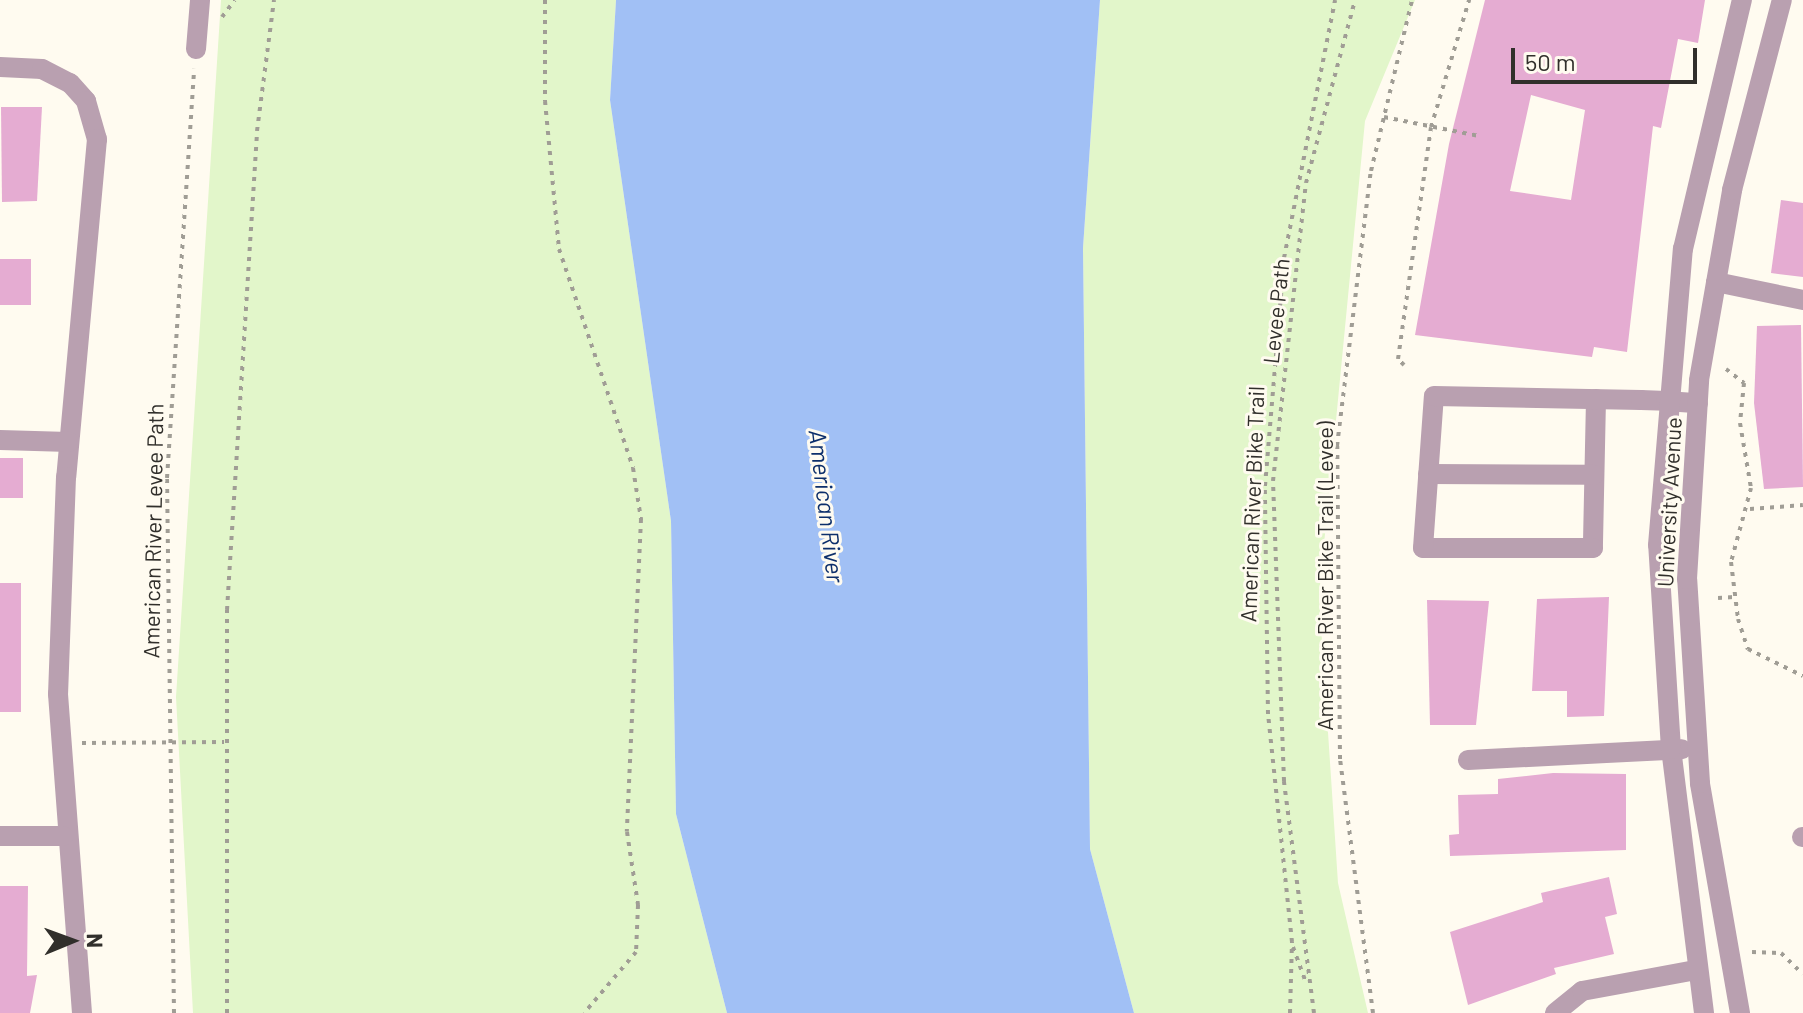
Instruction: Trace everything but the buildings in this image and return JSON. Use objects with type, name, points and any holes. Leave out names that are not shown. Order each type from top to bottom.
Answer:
[{"type":"street","points":[[196,49],[200,0]]},
{"type":"street","name":"University Avenue","points":[[1704,1013],[1695,970],[1671,749],[1658,545],[1666,401],[1683,249],[1742,0]]},
{"type":"street","name":"University Avenue","points":[[1740,1013],[1698,748],[1687,579],[1698,403],[1716,282],[1758,75],[1782,0]]},
{"type":"street","points":[[0,67],[57,75],[86,101],[95,127],[69,442],[59,743],[63,836],[82,1013]]},
{"type":"street","points":[[1716,282],[1803,300]]},
{"type":"street","points":[[1596,399],[1593,548],[1423,548],[1434,396],[1596,399],[1698,403]]},
{"type":"street","points":[[0,440],[69,442]]},
{"type":"street","points":[[1428,474],[1594,475]]},
{"type":"street","points":[[1468,760],[1698,748]]},
{"type":"street","points":[[0,836],[63,836]]},
{"type":"street","points":[[1555,1013],[1582,991],[1695,970]]},
{"type":"path","points":[[227,1013],[224,742],[245,308],[274,0]]},
{"type":"path","points":[[545,0],[545,101],[559,249],[633,468],[641,519],[627,832],[638,905],[636,952],[584,1013]]},
{"type":"path","name":"American River Bike Trail","points":[[1290,1013],[1292,942],[1268,714],[1265,486],[1284,258],[1335,0]]},
{"type":"path","name":"Levee Path","points":[[1314,1013],[1308,990],[1284,781],[1273,481],[1306,183],[1355,0]]},
{"type":"path","name":"American River Bike Trail (Levee)","points":[[1373,1013],[1340,759],[1337,477],[1371,171],[1412,0]]},
{"type":"path","points":[[1404,365],[1398,359],[1431,127],[1469,0]]},
{"type":"path","name":"American River Levee Path","points":[[174,1013],[166,742],[167,478],[196,49]]},
{"type":"path","points":[[1384,117],[1479,136]]},
{"type":"path","points":[[1726,369],[1744,383],[1740,423],[1750,509],[1731,562],[1734,597],[1748,649],[1803,676]]},
{"type":"path","points":[[1750,509],[1803,505]]},
{"type":"path","points":[[1718,598],[1734,597]]},
{"type":"path","points":[[59,743],[224,742]]},
{"type":"path","points":[[1292,942],[1308,990]]},
{"type":"path","points":[[1752,952],[1781,953],[1803,974]]},
{"type":"green space","points":[[221,0],[616,0],[610,100],[671,521],[676,814],[727,1013],[193,1013],[176,697]]},
{"type":"green space","points":[[1100,0],[1415,0],[1365,121],[1319,596],[1338,883],[1368,1013],[1134,1013],[1090,849],[1083,248]]},
{"type":"water","name":"American River","points":[[616,0],[1100,0],[1083,248],[1090,849],[1134,1013],[727,1013],[676,814],[671,521],[610,100]]}]
